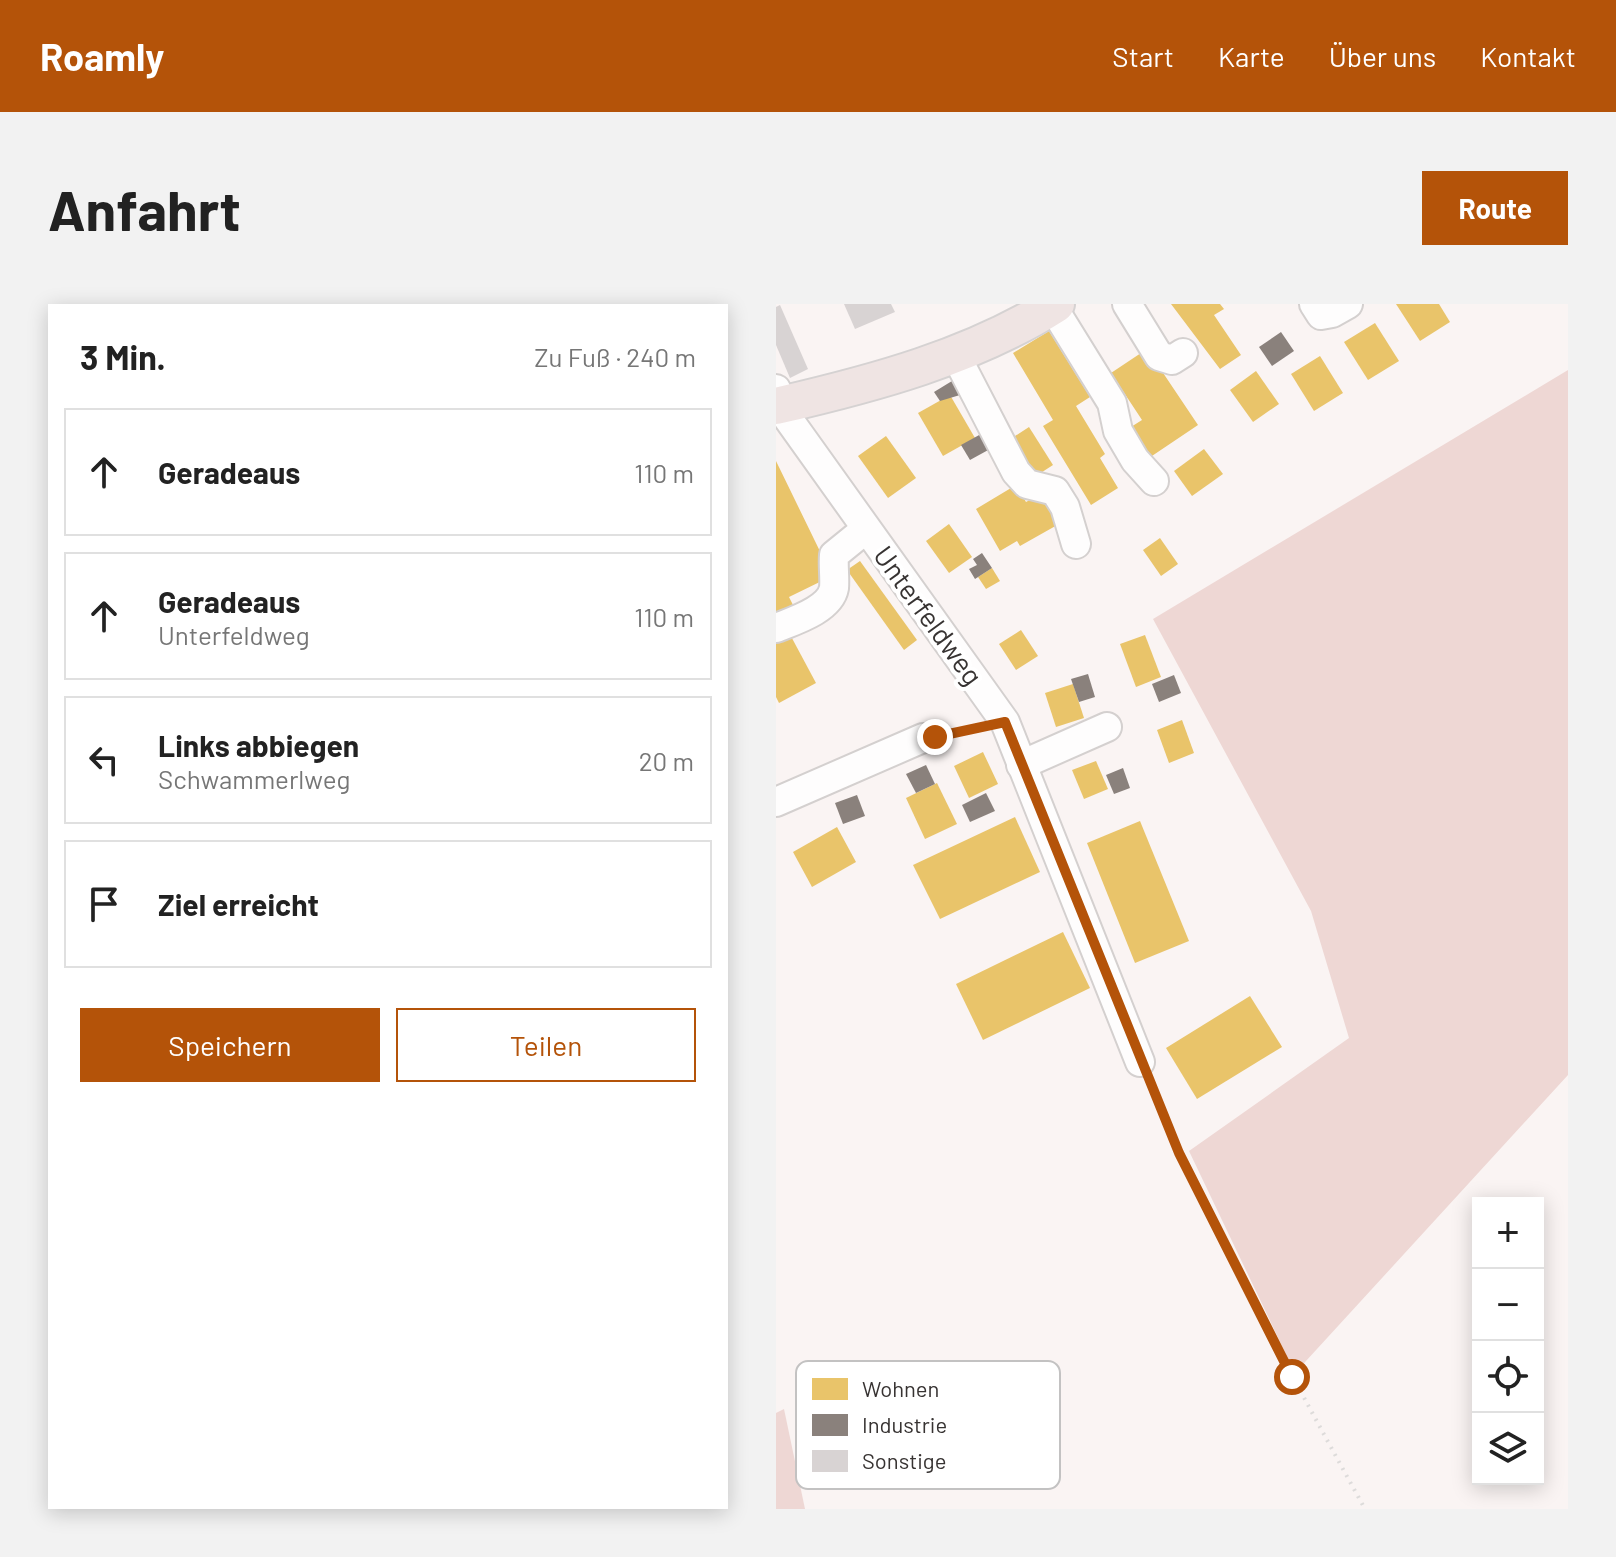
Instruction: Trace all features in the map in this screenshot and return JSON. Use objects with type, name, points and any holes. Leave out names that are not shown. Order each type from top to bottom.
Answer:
[{"type":"main road","points":[[777,400],[955,354],[1031,320],[1054,305]]},
{"type":"street","points":[[1127,304],[1159,356],[1172,360],[1183,353]]},
{"type":"street","points":[[1314,304],[1321,315],[1348,304]]},
{"type":"street","points":[[1054,305],[1112,403],[1118,431],[1135,460],[1154,481]]},
{"type":"street","points":[[955,354],[1016,472],[1027,484],[1055,491],[1065,507],[1076,544]]},
{"type":"street","name":"Unterfeldweg","points":[[777,400],[1005,722],[1140,1062]]},
{"type":"street","points":[[776,628],[804,616],[828,600],[834,589],[834,555],[866,529]]},
{"type":"street","points":[[1021,765],[1107,727]]},
{"type":"street","points":[[776,802],[923,738]]},
{"type":"path","points":[[923,738],[1005,722]]},
{"type":"path","points":[[1140,1062],[1179,1153],[1292,1377],[1365,1509]]},
{"type":"shaded area","points":[[1568,370],[1568,1075],[1295,1373],[1189,1151],[1349,1038],[1311,911],[1153,619]]},
{"type":"shaded area","points":[[784,1409],[796,1466],[796,1489],[801,1489],[805,1509],[776,1509],[776,1413]]},
{"type":"building: Wohnen","points":[[1171,304],[1220,304],[1224,309],[1214,315],[1241,355],[1220,369]]},
{"type":"building: Wohnen","points":[[1396,304],[1439,304],[1450,322],[1420,341]]},
{"type":"building: Wohnen","points":[[1375,323],[1399,361],[1368,380],[1344,342]]},
{"type":"building: Wohnen","points":[[1049,331],[1090,397],[1076,406],[1105,454],[1100,458],[1118,488],[1091,505],[1043,426],[1053,420],[1013,353]]},
{"type":"building: Wohnen","points":[[1147,349],[1198,425],[1143,462],[1123,432],[1142,420],[1111,373]]},
{"type":"building: Wohnen","points":[[1320,356],[1343,393],[1314,411],[1291,374]]},
{"type":"building: Wohnen","points":[[1256,371],[1279,404],[1253,422],[1230,390]]},
{"type":"building: Wohnen","points":[[950,395],[975,438],[943,456],[918,413]]},
{"type":"building: Wohnen","points":[[1029,427],[1053,465],[1036,476],[1012,438]]},
{"type":"building: Wohnen","points":[[886,436],[916,478],[888,498],[858,456]]},
{"type":"building: Wohnen","points":[[1204,449],[1223,474],[1192,496],[1174,471]]},
{"type":"building: Wohnen","points":[[776,461],[832,576],[789,597],[793,605],[776,614]]},
{"type":"building: Wohnen","points":[[1016,485],[1026,502],[1041,494],[1059,524],[1020,546],[1017,541],[1000,551],[976,509]]},
{"type":"building: Wohnen","points":[[949,524],[972,557],[949,573],[926,541]]},
{"type":"building: Wohnen","points":[[1160,538],[1178,564],[1161,576],[1143,550]]},
{"type":"building: Wohnen","points":[[860,561],[917,640],[904,650],[847,570]]},
{"type":"building: Wohnen","points":[[992,568],[1000,581],[986,589],[978,577]]},
{"type":"building: Wohnen","points":[[786,627],[816,683],[779,703],[776,697],[776,632]]},
{"type":"building: Wohnen","points":[[1021,630],[1038,656],[1016,670],[999,644]]},
{"type":"building: Wohnen","points":[[1145,635],[1161,677],[1136,687],[1120,644]]},
{"type":"building: Wohnen","points":[[1073,684],[1084,718],[1056,727],[1045,693]]},
{"type":"building: Wohnen","points":[[1182,720],[1194,753],[1169,763],[1157,730]]},
{"type":"building: Wohnen","points":[[983,752],[998,784],[969,798],[954,766]]},
{"type":"building: Wohnen","points":[[1096,761],[1108,789],[1084,799],[1072,770]]},
{"type":"building: Wohnen","points":[[937,783],[957,824],[925,839],[906,798]]},
{"type":"building: Wohnen","points":[[1015,817],[1040,872],[940,919],[913,865]]},
{"type":"building: Wohnen","points":[[1140,821],[1189,941],[1135,963],[1087,843]]},
{"type":"building: Wohnen","points":[[837,827],[856,862],[812,887],[793,852]]},
{"type":"building: Wohnen","points":[[1063,932],[1090,988],[983,1040],[956,984]]},
{"type":"building: Wohnen","points":[[1250,996],[1282,1047],[1197,1099],[1166,1048]]},
{"type":"building: Industrie","points":[[1281,332],[1294,351],[1272,366],[1259,347]]},
{"type":"building: Industrie","points":[[952,381],[960,395],[940,401],[934,392]]},
{"type":"building: Industrie","points":[[981,434],[990,449],[970,460],[961,445]]},
{"type":"building: Industrie","points":[[982,553],[992,568],[975,579],[969,569],[977,565],[973,559]]},
{"type":"building: Industrie","points":[[1088,674],[1095,697],[1079,702],[1071,679]]},
{"type":"building: Industrie","points":[[1174,675],[1181,693],[1159,702],[1152,684]]},
{"type":"building: Industrie","points":[[926,765],[935,784],[916,793],[906,774]]},
{"type":"building: Industrie","points":[[1123,768],[1130,788],[1114,794],[1106,775]]},
{"type":"building: Industrie","points":[[986,793],[995,811],[970,822],[962,805]]},
{"type":"building: Industrie","points":[[857,795],[865,816],[843,824],[835,803]]},
{"type":"building: Sonstige","points":[[844,304],[891,304],[895,312],[855,329]]},
{"type":"building: Sonstige","points":[[780,305],[808,369],[790,378],[776,345],[776,307]]},
{"type":"route","points":[[935,737],[1005,722],[1179,1153],[1292,1377]]}]
